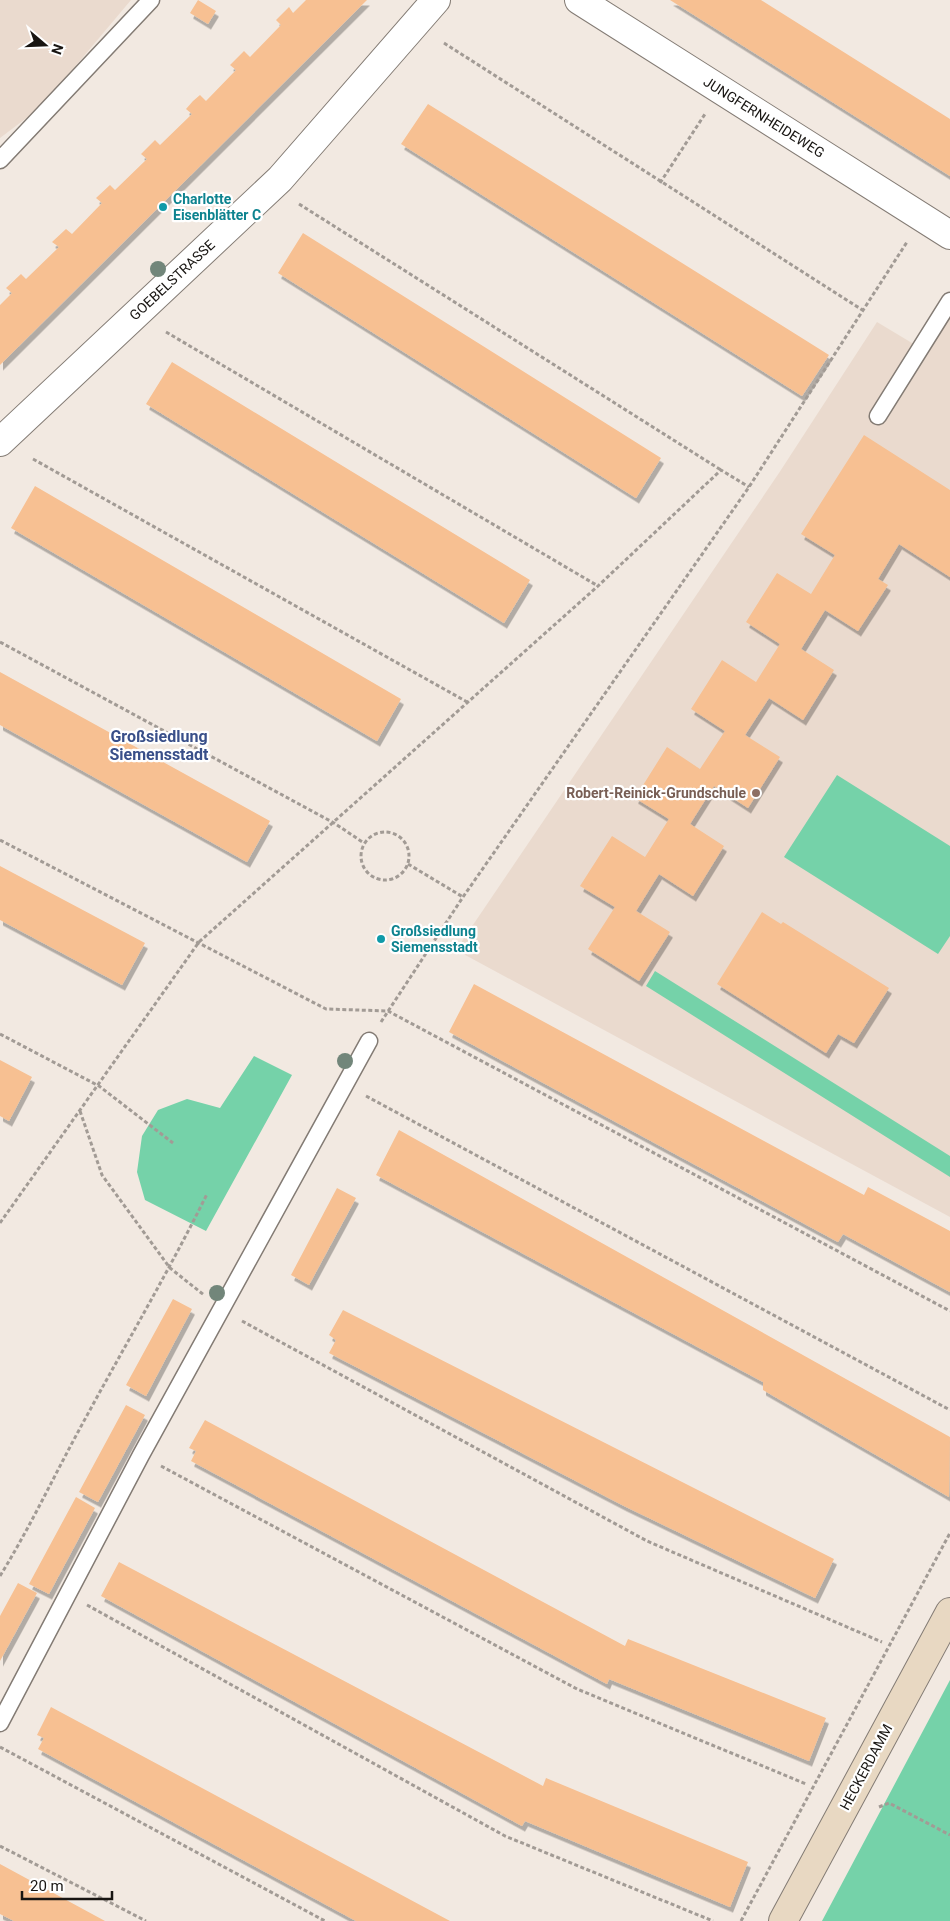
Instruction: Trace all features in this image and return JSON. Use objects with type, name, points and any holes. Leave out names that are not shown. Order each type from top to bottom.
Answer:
[{"type":"street","name":"GOEBELSTRASSE","points":[[0,442],[280,179],[436,0]]},
{"type":"street","name":"JUNGFERNHEIDEWEG","points":[[579,0],[950,235]]},
{"type":"street","name":"HECKERDAMM","points":[[783,1921],[950,1612]]},
{"type":"lane","points":[[0,160],[151,0]]},
{"type":"lane","points":[[878,416],[950,301]]},
{"type":"lane","points":[[0,1723],[141,1455],[346,1086],[369,1041]]},
{"type":"path","points":[[444,44],[864,311]]},
{"type":"path","points":[[660,182],[708,110]]},
{"type":"path","points":[[299,204],[749,487]]},
{"type":"path","points":[[369,1041],[463,896],[749,487],[910,238]]},
{"type":"path","points":[[166,332],[598,586]]},
{"type":"path","points":[[33,459],[469,703]]},
{"type":"path","points":[[1,1221],[99,1086],[198,942],[469,703],[598,586],[721,470]]},
{"type":"path","points":[[0,642],[334,823],[364,842]]},
{"type":"path","points":[[384,831],[396,834],[405,841],[409,852],[408,864],[400,875],[387,881],[374,878],[364,869],[360,856],[364,842],[373,834],[384,831]]},
{"type":"path","points":[[0,840],[326,1009],[388,1011],[950,1311]]},
{"type":"path","points":[[408,864],[463,896]]},
{"type":"path","points":[[0,1034],[99,1086],[173,1143]]},
{"type":"path","points":[[346,1086],[950,1410]]},
{"type":"path","points":[[80,1111],[102,1175],[170,1268],[222,1310],[647,1541],[882,1642]]},
{"type":"path","points":[[0,1576],[25,1535],[78,1432],[170,1268],[207,1194]]},
{"type":"path","points":[[141,1455],[577,1689],[806,1784]]},
{"type":"path","points":[[741,1921],[950,1533]]},
{"type":"path","points":[[67,1594],[505,1836],[713,1921]]},
{"type":"path","points":[[0,1747],[325,1921]]},
{"type":"path","points":[[870,1810],[889,1803],[950,1835]]},
{"type":"path","points":[[0,1846],[146,1921]]},
{"type":"shaded area","points":[[0,0],[131,0],[41,107],[0,138]]},
{"type":"shaded area","name":"Robert-Reinick-Grundschule","points":[[950,316],[950,1217],[456,950],[779,473],[877,322],[927,352]]},
{"type":"green space","points":[[837,775],[950,846],[950,936],[938,954],[784,857]]},
{"type":"green space","points":[[655,971],[950,1156],[950,1177],[646,986]]},
{"type":"green space","points":[[254,1056],[292,1075],[206,1231],[145,1200],[137,1172],[142,1136],[158,1110],[187,1099],[220,1108]]},
{"type":"green space","points":[[950,1680],[950,1921],[822,1921]]},
{"type":"building","points":[[198,0],[216,11],[208,24],[190,13]]},
{"type":"building","points":[[306,0],[367,0],[0,365],[0,305],[12,293],[6,288],[21,274],[26,279],[59,247],[52,242],[66,229],[72,234],[102,203],[96,198],[110,185],[115,190],[147,159],[141,154],[155,140],[160,145],[192,114],[186,109],[193,101],[200,95],[206,101],[236,70],[230,65],[244,51],[250,57],[281,25],[276,20],[289,7],[293,13]]},
{"type":"building","points":[[670,0],[761,0],[950,119],[950,176]]},
{"type":"building","points":[[428,104],[829,355],[802,396],[401,144]]},
{"type":"building","points":[[303,233],[661,458],[636,498],[278,273]]},
{"type":"building","points":[[172,362],[530,580],[504,623],[146,404]]},
{"type":"building","points":[[864,435],[950,490],[950,577],[899,544],[878,579],[888,585],[858,631],[825,610],[801,649],[834,670],[803,720],[769,698],[745,735],[780,757],[748,808],[714,786],[690,824],[724,846],[693,896],[659,874],[636,911],[670,932],[639,981],[588,949],[615,907],[580,886],[612,836],[645,857],[669,819],[635,798],[667,747],[700,769],[725,731],[691,709],[722,660],[756,682],[780,644],[746,622],[777,573],[811,594],[835,555],[801,534]]},
{"type":"building","points":[[35,486],[401,699],[377,741],[11,528]]},
{"type":"building","points":[[0,672],[270,821],[247,862],[0,725]]},
{"type":"building","points":[[0,866],[145,943],[122,985],[0,920]]},
{"type":"building","points":[[762,912],[781,924],[783,922],[889,988],[854,1043],[838,1034],[826,1053],[717,984]]},
{"type":"building","points":[[474,984],[864,1195],[868,1187],[950,1231],[950,1292],[843,1234],[838,1242],[449,1032]]},
{"type":"building","points":[[0,1060],[32,1077],[9,1121],[0,1116]]},
{"type":"building","points":[[399,1130],[950,1437],[949,1497],[763,1390],[763,1382],[376,1175]]},
{"type":"building","points":[[337,1188],[356,1198],[309,1285],[291,1275]]},
{"type":"building","points":[[173,1299],[192,1309],[146,1396],[126,1385]]},
{"type":"building","points":[[343,1310],[834,1559],[815,1598],[624,1506],[329,1353],[336,1340],[329,1335]]},
{"type":"building","points":[[126,1405],[145,1415],[98,1502],[79,1492]]},
{"type":"building","points":[[205,1420],[625,1646],[628,1639],[826,1718],[809,1761],[609,1679],[607,1684],[191,1461],[196,1451],[189,1448]]},
{"type":"building","points":[[76,1497],[95,1508],[49,1594],[29,1584]]},
{"type":"building","points":[[119,1562],[543,1786],[546,1778],[748,1862],[730,1907],[525,1821],[522,1826],[101,1596]]},
{"type":"building","points":[[18,1583],[37,1593],[0,1661],[0,1616]]},
{"type":"building","points":[[51,1707],[450,1921],[356,1921],[38,1749],[44,1738],[37,1735]]},
{"type":"building","points":[[0,1864],[105,1921],[14,1921],[0,1914]]},
{"type":"place","name":"Charlotte Eisenblätter C","points":[[163,207]]},
{"type":"place","name":"Robert-Reinick-Grundschule","points":[[756,793]]},
{"type":"place","name":"Großsiedlung Siemensstadt","points":[[381,939]]},
{"type":"district","name":"Großsiedlung Siemensstadt","points":[[159,745]]}]
